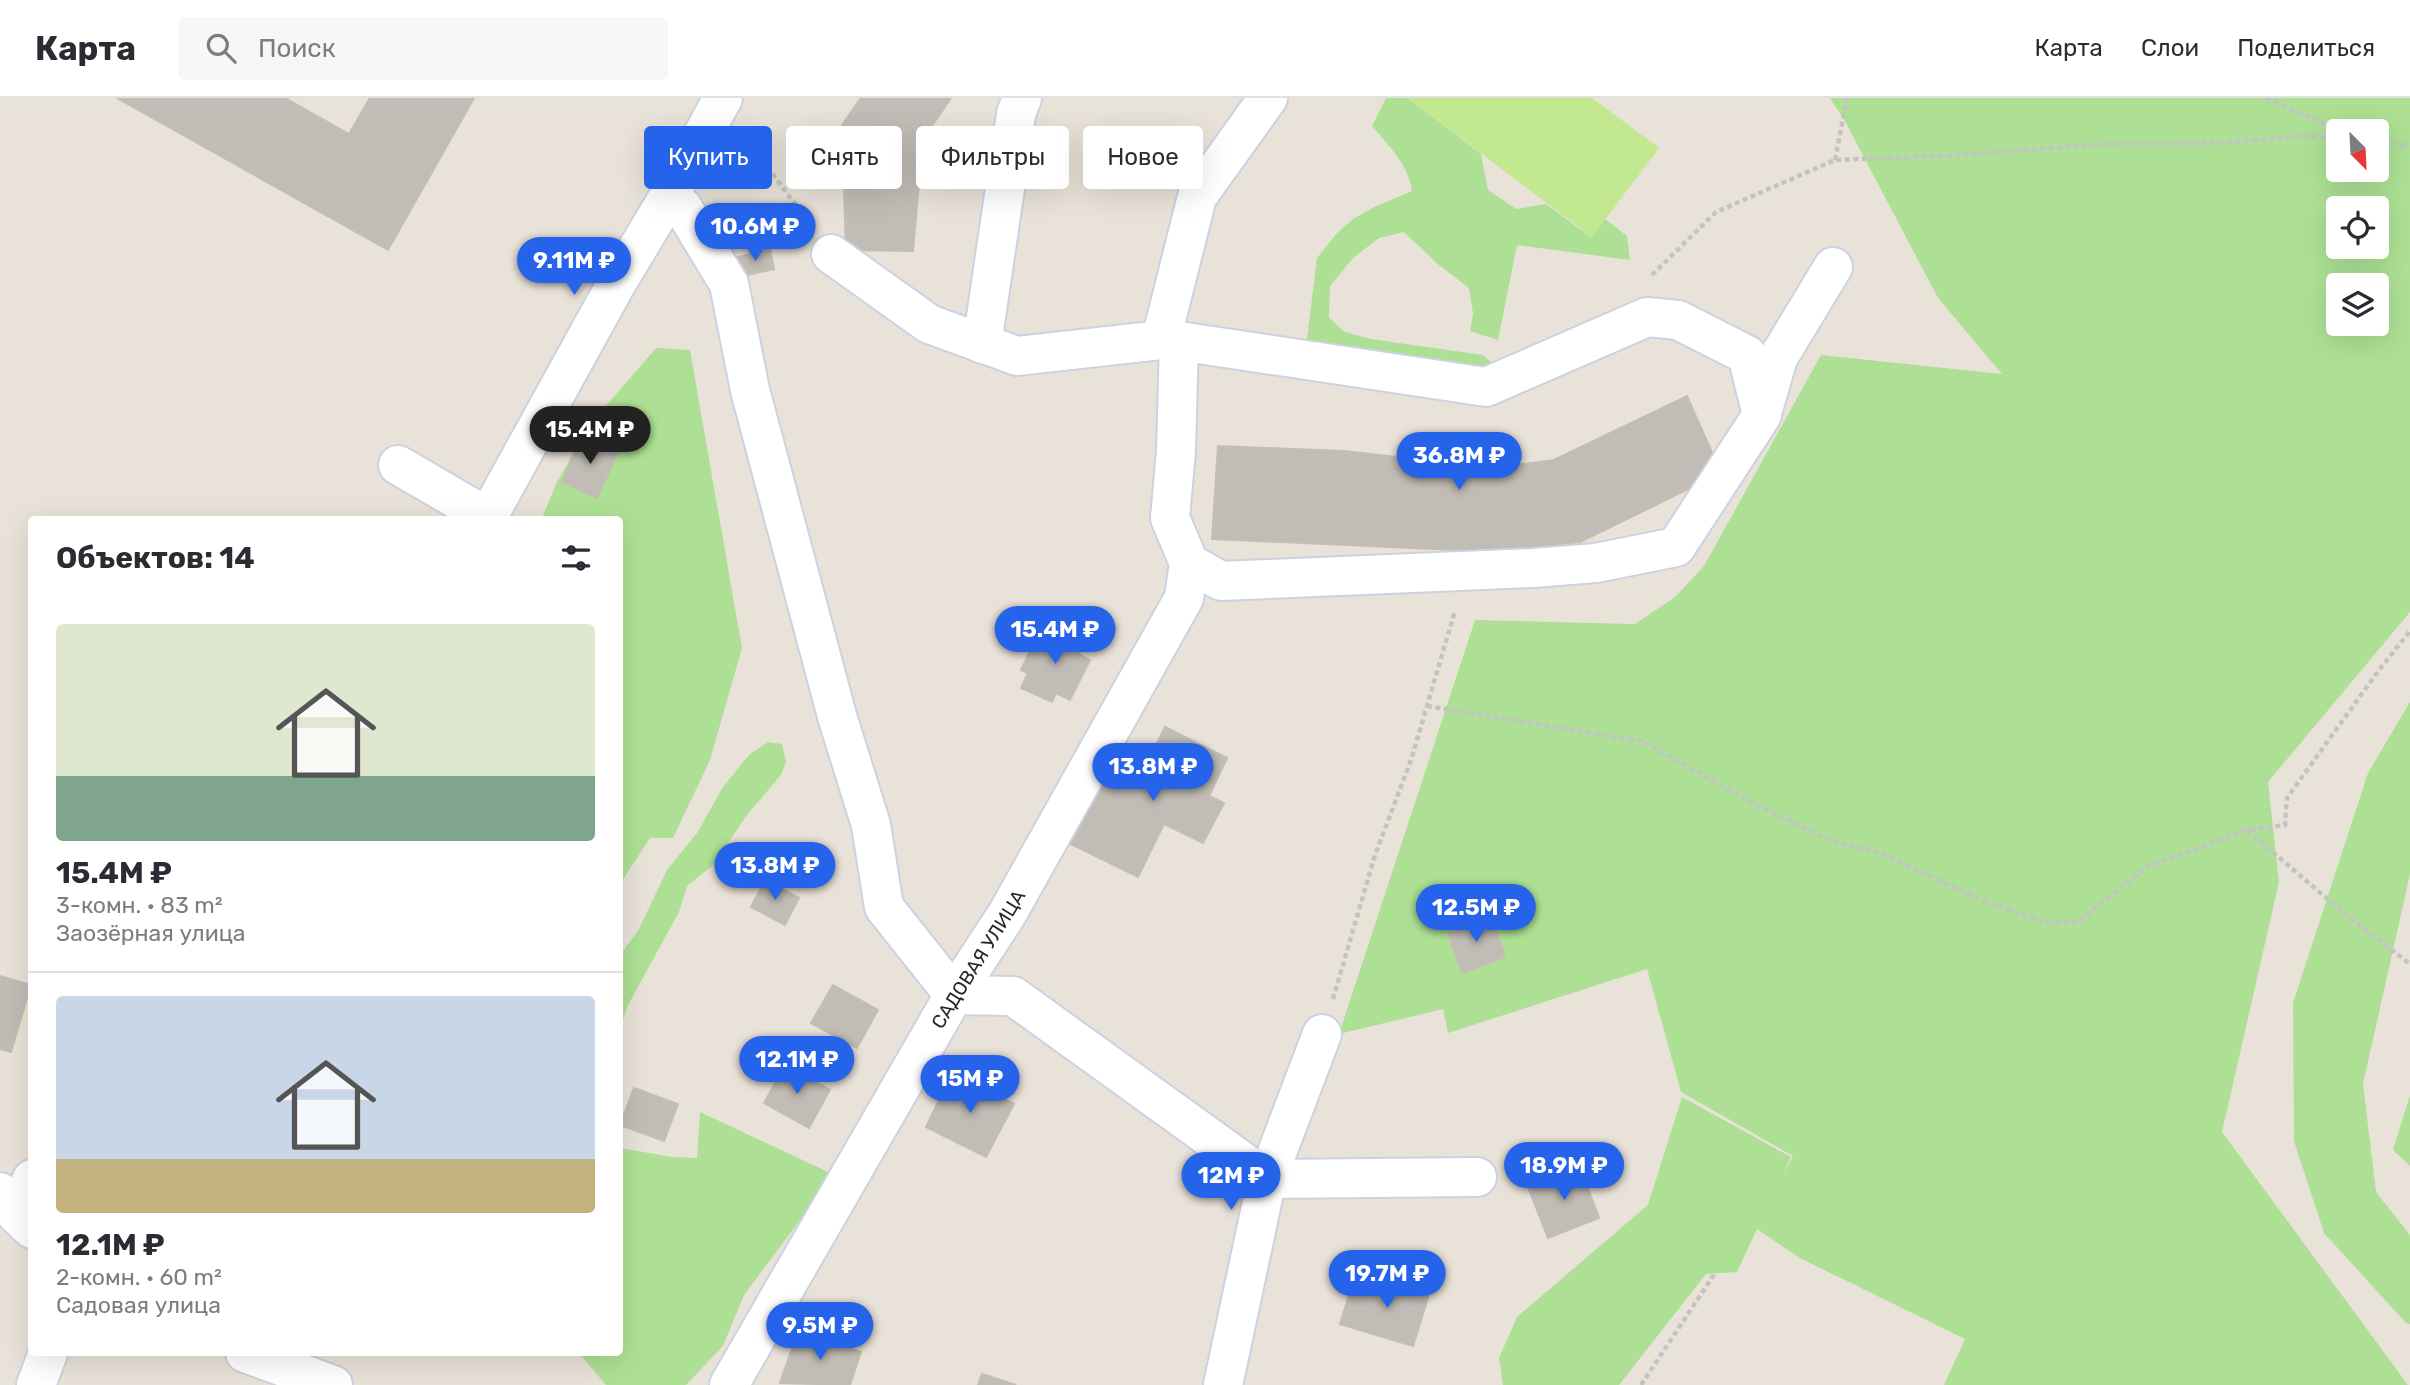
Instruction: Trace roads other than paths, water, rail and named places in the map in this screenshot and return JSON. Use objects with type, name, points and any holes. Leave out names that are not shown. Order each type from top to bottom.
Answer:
[{"type":"street","points":[[982,345],[1016,114],[1023,98]]},
{"type":"street","points":[[1268,98],[1197,197],[1170,341],[1176,451],[1170,518],[1189,563],[1221,581],[1533,568],[1595,563],[1676,547],[1762,415],[1778,358],[1833,267]]},
{"type":"street","points":[[488,516],[615,286],[669,196],[735,108]]},
{"type":"street","points":[[669,196],[683,208],[729,284],[750,390],[837,716],[872,825],[884,907],[954,995],[1013,996],[1268,1179],[1477,1177]]},
{"type":"street","points":[[831,254],[929,324],[1017,356],[1170,341],[1486,387],[1647,317],[1678,320],[1747,355],[1762,415]]},
{"type":"street","points":[[398,465],[484,516]]},
{"type":"street","name":"САДОВАЯ УЛИЦА","points":[[729,1385],[954,995],[1007,914],[1184,598],[1189,563]]},
{"type":"street","points":[[1223,1385],[1268,1179],[1322,1034]]},
{"type":"street","points":[[16,1212],[28,1187]]},
{"type":"street","points":[[36,1385],[47,1356]]},
{"type":"street","points":[[257,1356],[315,1371]]}]
